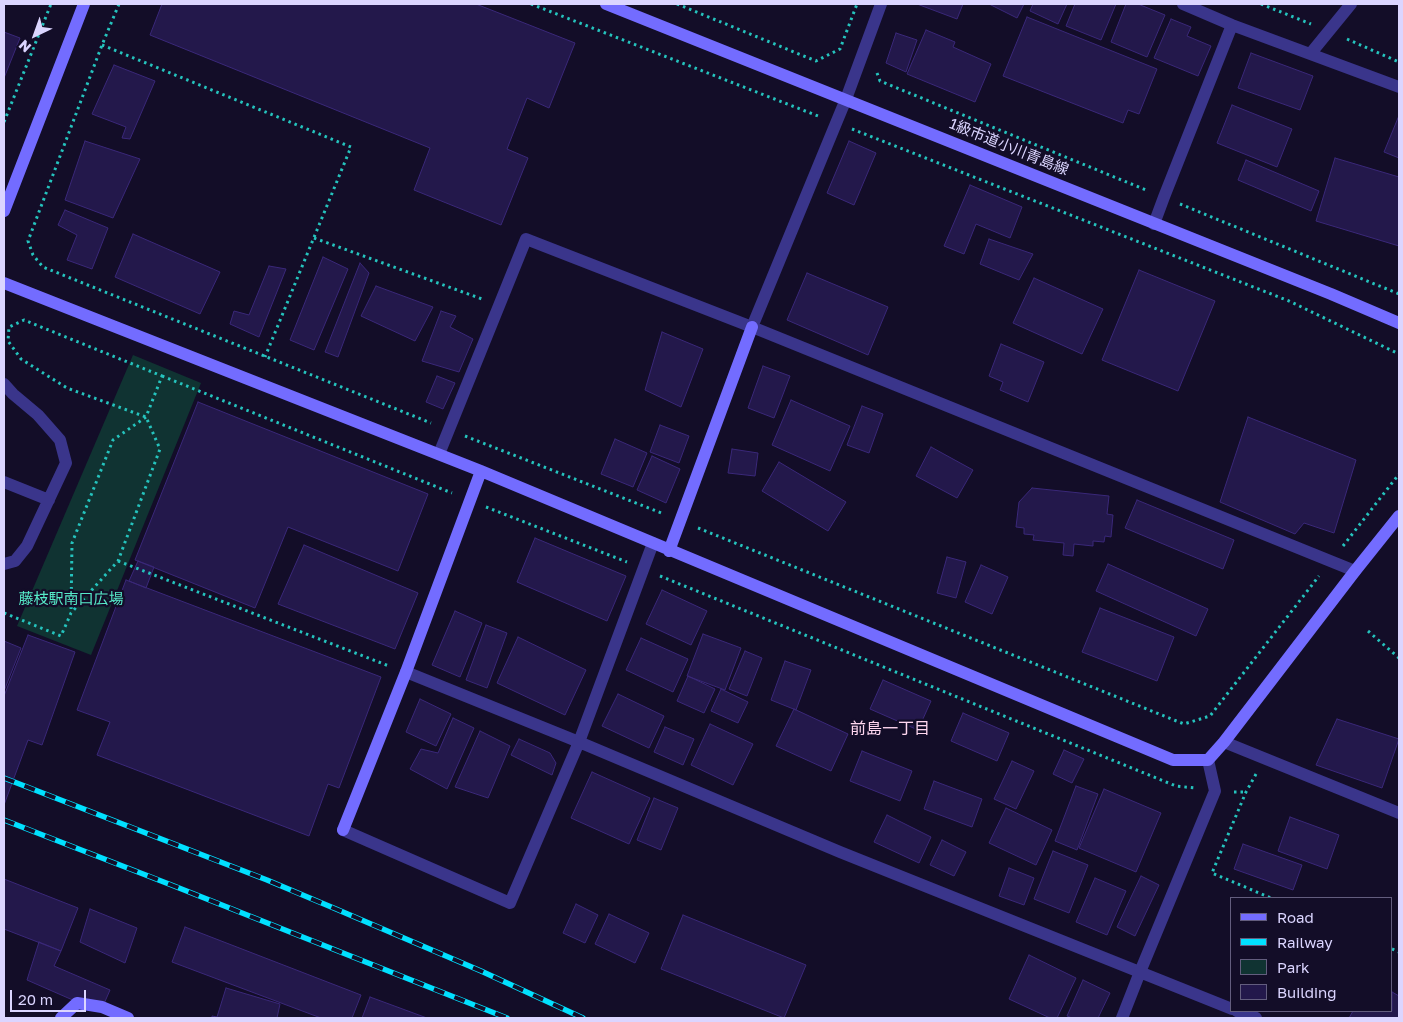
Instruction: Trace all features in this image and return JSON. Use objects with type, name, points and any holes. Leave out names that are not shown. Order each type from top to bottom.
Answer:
[{"type":"street","points":[[4,210],[84,4]]},
{"type":"street","name":"1級市道小川青島線","points":[[606,4],[1331,294],[1399,323]]},
{"type":"street","points":[[669,551],[752,327],[846,99],[881,4]]},
{"type":"street","points":[[1183,4],[1232,25],[1399,87]]},
{"type":"street","points":[[1311,54],[1351,4]]},
{"type":"street","points":[[1154,224],[1232,25]]},
{"type":"street","points":[[439,454],[526,238],[752,327],[1355,571]]},
{"type":"street","points":[[4,283],[481,471],[1172,760],[1208,760],[1224,742],[1399,516]]},
{"type":"street","points":[[4,384],[13,394],[38,414],[60,440],[66,463],[27,546],[15,560],[4,564]]},
{"type":"street","points":[[481,471],[406,672],[343,830],[510,903],[579,742],[653,542]]},
{"type":"street","points":[[4,482],[48,500]]},
{"type":"street","points":[[406,672],[579,742],[840,852],[1230,1007]]},
{"type":"street","points":[[1224,742],[1399,813]]},
{"type":"street","points":[[1122,1018],[1215,791],[1208,760]]},
{"type":"street","points":[[61,1018],[77,1003],[102,1007],[128,1018]]},
{"type":"street","points":[[1240,1012],[1256,1018]]},
{"type":"path","points":[[4,122],[51,4]]},
{"type":"path","points":[[119,4],[28,241],[33,256],[43,267],[449,430],[680,520],[1184,724],[1210,716],[1399,474]]},
{"type":"path","points":[[531,4],[1289,301],[1399,354]]},
{"type":"path","points":[[677,4],[816,61],[840,49],[857,4]]},
{"type":"path","points":[[1260,4],[1329,31],[1399,62]]},
{"type":"path","points":[[102,45],[351,147],[265,356]]},
{"type":"path","points":[[874,65],[880,80],[1399,294]]},
{"type":"path","points":[[314,238],[499,306]]},
{"type":"path","points":[[4,613],[61,636],[71,613],[118,561],[160,449],[146,417],[67,388],[21,359],[8,341],[9,327],[24,320],[1176,786],[1215,791],[1246,792]]},
{"type":"path","points":[[71,613],[72,543],[113,440],[146,417],[162,376]]},
{"type":"path","points":[[118,561],[406,672]]},
{"type":"path","points":[[1368,631],[1399,658]]},
{"type":"path","points":[[1265,758],[1246,792],[1212,873],[1269,897]]},
{"type":"green space","name":"藤枝駅南口広場","points":[[133,355],[201,383],[91,655],[17,626]]},
{"type":"building","points":[[162,4],[476,4],[575,43],[549,108],[527,98],[507,149],[528,158],[501,225],[414,190],[430,148],[150,35]]},
{"type":"building","points":[[917,4],[963,4],[957,19]]},
{"type":"building","points":[[989,4],[1024,4],[1017,18]]},
{"type":"building","points":[[1033,4],[1067,4],[1058,24],[1030,11]]},
{"type":"building","points":[[1075,4],[1116,4],[1101,40],[1066,26]]},
{"type":"building","points":[[1126,4],[1138,4],[1165,15],[1147,57],[1111,42]]},
{"type":"building","points":[[1027,17],[1157,69],[1139,114],[1128,110],[1123,123],[1003,76]]},
{"type":"building","points":[[1171,19],[1191,27],[1187,36],[1211,46],[1198,76],[1154,58]]},
{"type":"building","points":[[926,30],[955,42],[953,47],[991,64],[975,102],[907,74]]},
{"type":"building","points":[[4,32],[20,38],[4,78]]},
{"type":"building","points":[[896,33],[917,40],[906,72],[886,63]]},
{"type":"building","points":[[1251,53],[1313,76],[1300,110],[1238,88]]},
{"type":"building","points":[[114,65],[155,81],[130,139],[122,138],[126,127],[92,114]]},
{"type":"building","points":[[1232,105],[1292,129],[1277,167],[1217,143]]},
{"type":"building","points":[[1399,118],[1399,158],[1384,152]]},
{"type":"building","points":[[85,141],[140,159],[113,218],[65,200]]},
{"type":"building","points":[[849,141],[876,153],[854,205],[827,193]]},
{"type":"building","points":[[1335,158],[1399,177],[1399,246],[1316,221]]},
{"type":"building","points":[[1246,160],[1319,191],[1311,211],[1238,180]]},
{"type":"building","points":[[970,185],[1022,207],[1010,238],[976,224],[964,254],[944,246]]},
{"type":"building","points":[[65,210],[108,228],[92,269],[67,260],[77,235],[58,225]]},
{"type":"building","points":[[133,234],[220,272],[200,314],[115,277]]},
{"type":"building","points":[[989,239],[1033,254],[1019,280],[980,264]]},
{"type":"building","points":[[323,257],[348,269],[314,350],[290,340]]},
{"type":"building","points":[[360,263],[369,273],[338,357],[325,352]]},
{"type":"building","points":[[269,266],[286,269],[259,337],[230,324],[234,311],[249,315]]},
{"type":"building","points":[[1139,270],[1215,301],[1178,391],[1102,360]]},
{"type":"building","points":[[807,273],[888,307],[868,355],[787,320]]},
{"type":"building","points":[[1034,278],[1103,309],[1082,354],[1013,323]]},
{"type":"building","points":[[376,286],[433,307],[415,341],[361,316]]},
{"type":"building","points":[[441,311],[456,316],[450,327],[473,339],[459,372],[422,361]]},
{"type":"building","points":[[662,332],[703,349],[681,407],[645,390]]},
{"type":"building","points":[[1001,344],[1044,362],[1028,402],[1000,390],[1003,382],[989,376]]},
{"type":"building","points":[[763,366],[790,376],[774,418],[748,408]]},
{"type":"building","points":[[437,376],[455,383],[443,409],[426,402]]},
{"type":"building","points":[[791,400],[850,426],[830,471],[772,445]]},
{"type":"building","points":[[198,402],[428,494],[398,571],[288,527],[255,608],[135,560]]},
{"type":"building","points":[[862,406],[883,414],[869,453],[847,445]]},
{"type":"building","points":[[1248,417],[1356,460],[1334,533],[1304,523],[1295,534],[1220,502]]},
{"type":"building","points":[[660,425],[689,436],[679,463],[650,452]]},
{"type":"building","points":[[615,439],[647,453],[633,487],[601,474]]},
{"type":"building","points":[[931,447],[973,470],[957,498],[916,476]]},
{"type":"building","points":[[732,449],[758,453],[755,476],[728,473]]},
{"type":"building","points":[[652,456],[680,469],[666,503],[637,490]]},
{"type":"building","points":[[779,462],[846,502],[828,531],[762,491]]},
{"type":"building","points":[[1032,488],[1109,496],[1107,514],[1113,515],[1111,537],[1105,536],[1104,542],[1093,541],[1093,546],[1074,544],[1073,556],[1063,555],[1064,543],[1033,540],[1034,535],[1024,534],[1024,528],[1016,527],[1019,502]]},
{"type":"building","points":[[1137,500],[1234,540],[1223,569],[1125,528]]},
{"type":"building","points":[[535,538],[626,576],[607,621],[517,582]]},
{"type":"building","points":[[304,545],[418,593],[395,649],[278,604]]},
{"type":"building","points":[[947,557],[966,562],[956,598],[937,593]]},
{"type":"building","points":[[138,561],[154,567],[146,588],[129,581]]},
{"type":"building","points":[[1108,564],[1208,609],[1196,636],[1096,591]]},
{"type":"building","points":[[981,565],[1008,577],[992,614],[965,602]]},
{"type":"building","points":[[126,580],[381,677],[339,788],[328,784],[309,836],[97,755],[110,722],[77,710]]},
{"type":"building","points":[[662,590],[707,611],[691,645],[646,624]]},
{"type":"building","points":[[1100,608],[1174,637],[1157,681],[1082,652]]},
{"type":"building","points":[[455,611],[482,623],[460,677],[432,665]]},
{"type":"building","points":[[486,625],[507,633],[487,688],[466,680]]},
{"type":"building","points":[[703,634],[741,648],[725,690],[687,676]]},
{"type":"building","points":[[28,635],[75,652],[42,745],[28,740],[4,805],[4,696]]},
{"type":"building","points":[[518,637],[586,670],[565,715],[497,683]]},
{"type":"building","points":[[641,638],[688,659],[673,692],[626,670]]},
{"type":"building","points":[[4,641],[21,648],[4,691]]},
{"type":"building","points":[[745,651],[762,658],[747,696],[729,689]]},
{"type":"building","points":[[785,661],[811,670],[796,710],[771,700]]},
{"type":"building","points":[[688,676],[715,689],[704,713],[677,701]]},
{"type":"building","points":[[883,680],[931,701],[918,730],[870,709]]},
{"type":"building","points":[[721,689],[748,702],[738,723],[711,711]]},
{"type":"building","points":[[618,694],[664,716],[649,748],[602,726]]},
{"type":"building","points":[[420,699],[451,714],[436,746],[406,732]]},
{"type":"building","points":[[794,709],[848,734],[831,771],[776,746]]},
{"type":"building","points":[[963,713],[1009,733],[997,761],[951,741]]},
{"type":"building","points":[[453,718],[474,728],[447,789],[410,769],[421,749],[438,753]]},
{"type":"building","points":[[1337,719],[1399,739],[1382,788],[1316,765]]},
{"type":"building","points":[[710,724],[753,744],[733,785],[691,765]]},
{"type":"building","points":[[665,727],[694,739],[683,765],[654,752]]},
{"type":"building","points":[[480,731],[510,746],[488,798],[455,787]]},
{"type":"building","points":[[519,739],[550,753],[556,763],[552,775],[511,755]]},
{"type":"building","points":[[1064,750],[1084,759],[1072,783],[1053,774]]},
{"type":"building","points":[[862,751],[912,771],[900,801],[850,781]]},
{"type":"building","points":[[1012,761],[1034,771],[1016,809],[994,799]]},
{"type":"building","points":[[592,772],[650,798],[629,844],[571,818]]},
{"type":"building","points":[[934,781],[982,799],[972,827],[924,809]]},
{"type":"building","points":[[1076,786],[1098,794],[1077,850],[1055,841]]},
{"type":"building","points":[[1104,789],[1161,813],[1136,872],[1079,848]]},
{"type":"building","points":[[654,798],[678,808],[661,850],[637,840]]},
{"type":"building","points":[[1006,808],[1052,830],[1036,865],[989,843]]},
{"type":"building","points":[[887,815],[931,837],[919,863],[874,842]]},
{"type":"building","points":[[1290,817],[1339,835],[1327,869],[1278,851]]},
{"type":"building","points":[[942,840],[966,852],[954,876],[930,865]]},
{"type":"building","points":[[1243,844],[1302,865],[1293,890],[1234,869]]},
{"type":"building","points":[[1053,851],[1088,865],[1069,913],[1034,899]]},
{"type":"building","points":[[1009,868],[1034,878],[1024,905],[999,896]]},
{"type":"building","points":[[1141,876],[1159,885],[1135,936],[1117,927]]},
{"type":"building","points":[[1095,878],[1126,891],[1107,935],[1076,922]]},
{"type":"building","points":[[4,879],[78,908],[61,951],[4,929]]},
{"type":"building","points":[[576,904],[598,915],[585,943],[563,933]]},
{"type":"building","points":[[90,909],[137,928],[125,963],[80,942]]},
{"type":"building","points":[[609,914],[649,933],[635,963],[595,944]]},
{"type":"building","points":[[683,915],[806,965],[784,1018],[661,969]]},
{"type":"building","points":[[185,927],[361,995],[352,1018],[321,1018],[172,962]]},
{"type":"building","points":[[39,942],[61,951],[54,966],[110,990],[103,1006],[75,1001],[27,980]]},
{"type":"building","points":[[1029,955],[1076,978],[1057,1018],[1050,1018],[1009,999]]},
{"type":"building","points":[[1083,980],[1110,993],[1098,1018],[1072,1018],[1067,1016]]},
{"type":"building","points":[[226,988],[280,1004],[277,1018],[212,1018],[212,1016],[217,1017]]},
{"type":"building","points":[[1393,993],[1399,996],[1399,1018],[1349,1018],[1352,1012],[1393,1012]]},
{"type":"building","points":[[370,997],[427,1018],[362,1018]]},
{"type":"railway","points":[[4,778],[267,880],[481,971],[583,1018]]},
{"type":"railway","points":[[4,820],[507,1018]]},
{"type":"district","name":"前島一丁目","points":[[890,729]]}]
